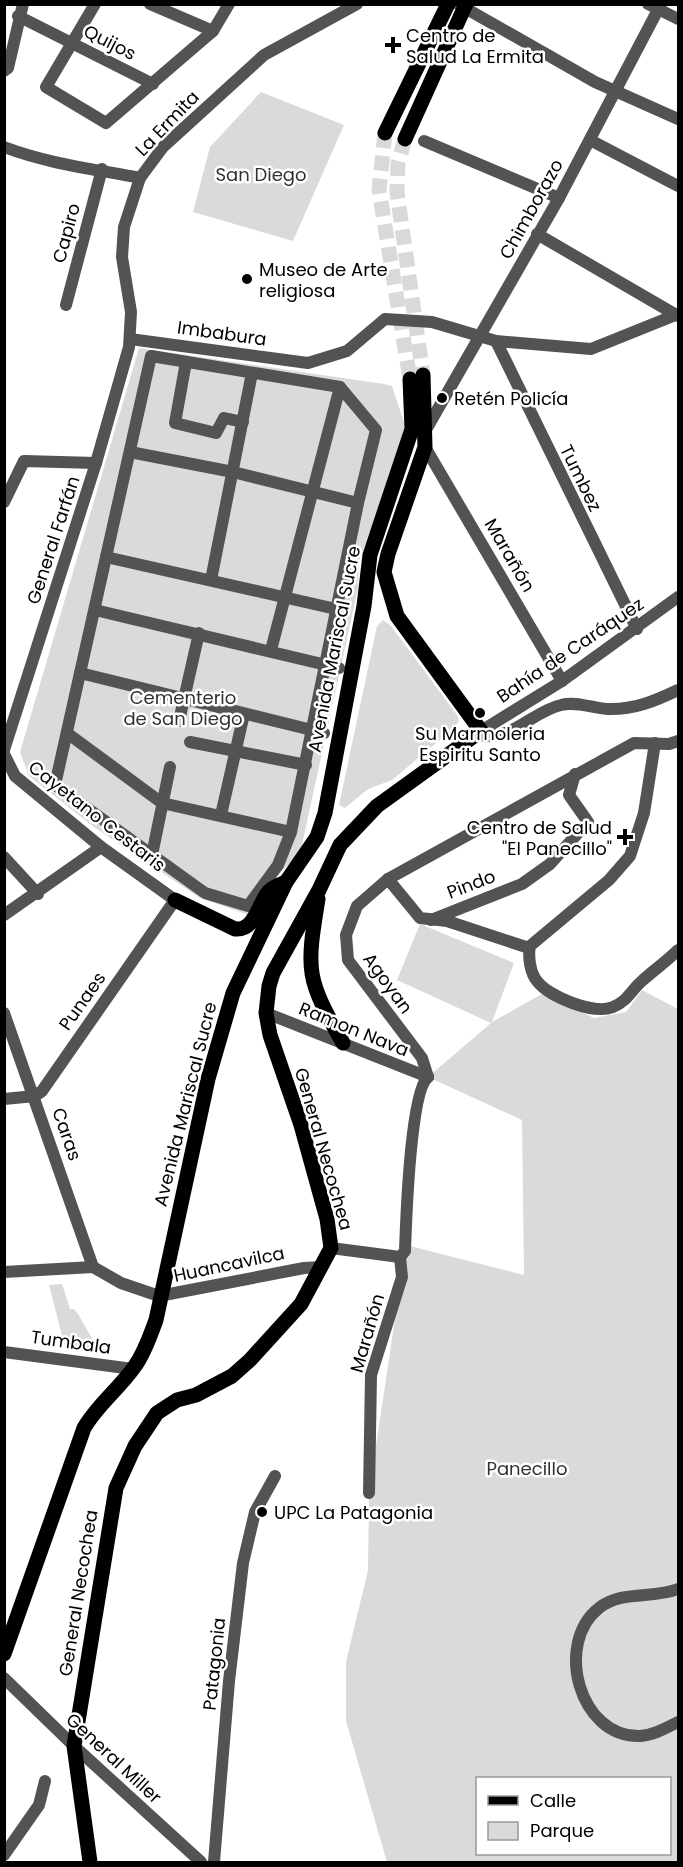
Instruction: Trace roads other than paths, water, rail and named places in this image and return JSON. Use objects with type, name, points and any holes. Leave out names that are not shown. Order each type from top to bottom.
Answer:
[{"type":"main road","points":[[385,133],[448,4]]},
{"type":"main road","points":[[405,139],[468,8]]},
{"type":"main road","name":"Avenida Mariscal Sucre","points":[[5,1650],[84,1428],[94,1412],[133,1369],[152,1330],[208,1079],[230,1004],[286,882],[321,827],[364,606],[373,543],[412,429],[416,377],[427,428],[425,447],[388,554],[384,572],[397,616]]},
{"type":"main road","points":[[364,606],[387,606],[397,616],[481,731]]},
{"type":"main road","name":"General Necochea","points":[[90,1863],[74,1746],[116,1488],[135,1446],[157,1413],[177,1400],[196,1395],[232,1376],[250,1360],[301,1304],[331,1248],[327,1219],[266,1013],[268,986],[340,845],[377,806],[481,731]]},
{"type":"main road","points":[[175,900],[235,929],[242,929],[249,925],[270,890],[286,882]]},
{"type":"main road","points":[[319,890],[309,969],[319,1002],[343,1043]]},
{"type":"street","points":[[95,4],[46,87],[105,123],[213,31],[229,4]]},
{"type":"street","name":"La Ermita","points":[[130,339],[131,312],[122,257],[124,227],[140,178],[164,147],[264,55],[357,4]]},
{"type":"street","points":[[458,4],[615,92],[678,120]]},
{"type":"street","points":[[156,6],[213,31]]},
{"type":"street","points":[[656,6],[678,19]]},
{"type":"street","name":"Chimborazo","points":[[427,428],[559,198],[615,92],[656,6]]},
{"type":"street","points":[[5,71],[21,10]]},
{"type":"street","name":"Quijos","points":[[21,10],[72,43],[153,84]]},
{"type":"street","points":[[590,140],[678,186]]},
{"type":"street","points":[[424,141],[559,198]]},
{"type":"street","points":[[4,147],[63,165],[140,178]]},
{"type":"street","name":"Capiro","points":[[66,305],[102,170]]},
{"type":"street","points":[[537,234],[678,314]]},
{"type":"street","points":[[478,338],[591,350],[678,314]]},
{"type":"street","name":"Imbabura","points":[[130,339],[308,363],[347,351],[385,319],[432,322],[478,338]]},
{"type":"street","name":"General Farfán","points":[[4,752],[96,463],[130,339]]},
{"type":"street","name":"Tumbez","points":[[496,341],[556,468],[637,629]]},
{"type":"street","points":[[151,357],[186,362],[340,387],[376,430],[358,503],[325,664],[318,732],[306,765],[291,832],[278,865],[248,906],[206,893],[55,785],[151,357]]},
{"type":"street","points":[[186,362],[175,423],[216,433],[224,418],[243,422]]},
{"type":"street","points":[[211,580],[252,373]]},
{"type":"street","points":[[271,650],[283,597],[340,387]]},
{"type":"street","name":"Marañón","points":[[425,447],[562,681]]},
{"type":"street","points":[[129,452],[233,472],[358,503]]},
{"type":"street","points":[[4,502],[24,461],[96,463]]},
{"type":"street","points":[[106,557],[336,609]]},
{"type":"street","name":"Bahía de Caráquez","points":[[481,731],[562,681],[637,629],[678,597]]},
{"type":"street","points":[[94,610],[271,650],[339,668]]},
{"type":"street","points":[[179,721],[199,633]]},
{"type":"street","points":[[80,673],[318,732]]},
{"type":"street","points":[[481,731],[484,736],[496,736],[564,704],[626,709],[645,705],[678,690]]},
{"type":"street","points":[[221,815],[244,714]]},
{"type":"street","points":[[67,733],[162,803],[291,832]]},
{"type":"street","points":[[190,741],[306,765]]},
{"type":"street","name":"Agoyan","points":[[429,1077],[422,1059],[348,960],[346,935],[357,906],[388,879],[634,743],[669,744],[678,741]]},
{"type":"street","points":[[529,948],[541,934],[609,880],[630,856],[644,813],[655,743]]},
{"type":"street","name":"Cayetano Cestaris","points":[[4,752],[15,776],[101,848],[175,900]]},
{"type":"street","points":[[153,855],[170,767]]},
{"type":"street","name":"Pindo","points":[[431,920],[522,885],[563,852],[588,822],[570,797],[575,774]]},
{"type":"street","points":[[4,915],[38,894],[101,848]]},
{"type":"street","points":[[4,857],[38,894]]},
{"type":"street","points":[[388,879],[418,917],[447,921],[529,948]]},
{"type":"street","name":"Punaes","points":[[35,1096],[175,900]]},
{"type":"street","points":[[529,948],[535,980],[563,998],[586,1008],[606,1010],[630,998],[640,982],[678,950]]},
{"type":"street","name":"Caras","points":[[4,1012],[93,1267]]},
{"type":"street","name":"Ramon Nava","points":[[266,1013],[429,1077]]},
{"type":"street","points":[[331,1248],[400,1257],[405,1251],[416,1105],[423,1081],[429,1077]]},
{"type":"street","points":[[4,1099],[35,1096]]},
{"type":"street","name":"Marañón","points":[[369,1493],[371,1375],[402,1277],[400,1257]]},
{"type":"street","points":[[4,1272],[93,1267]]},
{"type":"street","name":"Huancavilca","points":[[93,1267],[121,1283],[159,1296],[294,1269],[322,1267]]},
{"type":"street","name":"Tumbala","points":[[4,1352],[133,1369]]},
{"type":"street","name":"Patagonia","points":[[214,1863],[229,1680],[243,1563],[255,1512],[275,1476]]},
{"type":"street","points":[[678,1589],[654,1595],[628,1596],[601,1606],[582,1630],[576,1669],[581,1693],[586,1702],[612,1729],[640,1736],[651,1734],[678,1722]]},
{"type":"street","name":"General Miller","points":[[4,1678],[201,1863]]},
{"type":"street","points":[[4,1855],[39,1805],[45,1781]]},
{"type":"tunnel","points":[[385,133],[379,190],[410,379]]},
{"type":"tunnel","points":[[405,139],[398,163],[397,192],[423,375]]},
{"type":"place","name":"Centro de Salud La Ermita","points":[[393,45]]},
{"type":"place","name":"Museo de Arte religiosa","points":[[247,279]]},
{"type":"place","name":"Retén Policía","points":[[442,398]]},
{"type":"place","name":"Su Marmoleria Espiritu Santo","points":[[480,713]]},
{"type":"place","name":"Centro de Salud \"El Panecillo\"","points":[[625,837]]},
{"type":"place","name":"UPC La Patagonia","points":[[262,1512]]},
{"type":"park label","name":"San Diego","points":[[261,174]]},
{"type":"park label","name":"Cementerio de San Diego","points":[[183,707]]},
{"type":"park label","name":"Panecillo","points":[[527,1468]]}]
